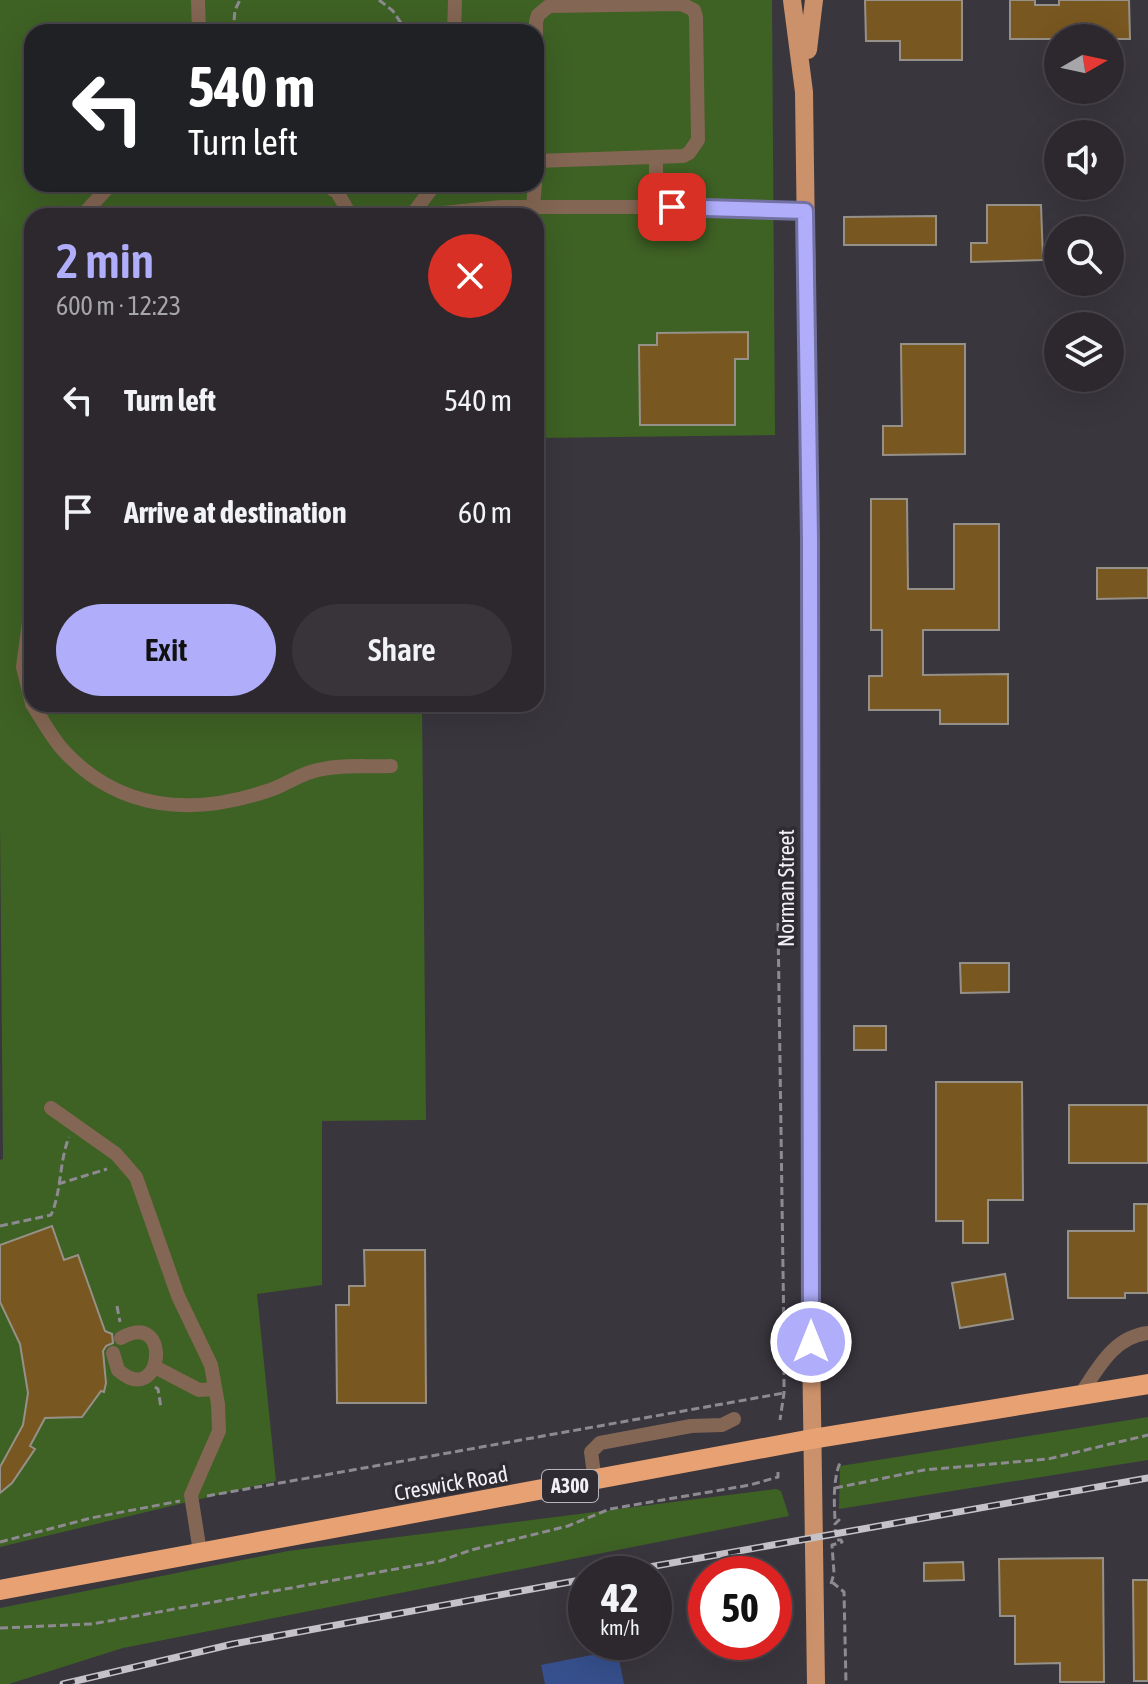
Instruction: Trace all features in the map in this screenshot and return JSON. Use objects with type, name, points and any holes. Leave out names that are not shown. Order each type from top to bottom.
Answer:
[{"type":"highway","name":"Creswick Road","points":[[0,1590],[812,1439],[1148,1384]]},
{"type":"main road","name":"Norman Street","points":[[792,0],[804,92],[810,540],[812,1439],[816,1684]]},
{"type":"main road","name":"Norman Street","points":[[804,92],[814,0]]},
{"type":"lane","points":[[198,0],[199,24]]},
{"type":"lane","points":[[454,24],[455,0]]},
{"type":"lane","points":[[536,24],[542,10],[549,6],[681,4],[694,10],[696,17],[698,140],[689,153],[683,156],[544,161]]},
{"type":"lane","points":[[656,157],[656,207]]},
{"type":"lane","points":[[89,208],[104,192]]},
{"type":"lane","points":[[533,207],[534,192]]},
{"type":"lane","points":[[491,208],[656,207],[805,211]]},
{"type":"lane","points":[[37,712],[62,750],[93,776],[122,795],[152,803],[185,805],[232,800],[269,791],[314,770],[391,766]]},
{"type":"lane","points":[[51,1108],[116,1154],[136,1177],[178,1296],[211,1363],[219,1431],[190,1499],[200,1552]]},
{"type":"lane","points":[[121,1338],[136,1333],[150,1338],[158,1351],[149,1372]]},
{"type":"lane","points":[[1080,1395],[1115,1345],[1138,1334],[1148,1333]]},
{"type":"lane","points":[[113,1353],[114,1364],[130,1378],[149,1372],[201,1390],[215,1389]]},
{"type":"lane","points":[[595,1481],[591,1452],[600,1443],[691,1426],[722,1425],[734,1419]]},
{"type":"path","points":[[234,24],[240,0]]},
{"type":"path","points":[[379,0],[393,11],[402,24]]},
{"type":"path","points":[[778,923],[784,1393],[780,1420]]},
{"type":"path","points":[[0,1226],[49,1217],[61,1159],[69,1137]]},
{"type":"path","points":[[58,1184],[107,1169]]},
{"type":"path","points":[[117,1306],[120,1320]]},
{"type":"path","points":[[149,1372],[158,1389],[161,1408]]},
{"type":"path","points":[[0,1542],[91,1518],[190,1499],[784,1393]]},
{"type":"path","points":[[835,1488],[924,1470],[1048,1459],[1148,1435]]},
{"type":"path","points":[[815,1611],[832,1582],[832,1545],[842,1542],[836,1540],[835,1524],[839,1522],[835,1520],[835,1488],[841,1460]]},
{"type":"path","points":[[0,1628],[92,1624],[440,1561],[471,1550],[568,1526],[610,1509],[769,1481],[778,1477],[778,1471]]},
{"type":"path","points":[[832,1582],[844,1592],[846,1684]]},
{"type":"green space","points":[[0,0],[772,0],[775,435],[544,438],[544,208],[24,208],[24,712],[422,712],[426,1120],[322,1121],[322,1285],[257,1294],[276,1481],[0,1547],[0,1160],[3,1159]]},
{"type":"green space","points":[[1148,1417],[1148,1460],[839,1509],[840,1466]]},
{"type":"green space","points":[[776,1489],[781,1491],[789,1516],[587,1556],[568,1556],[568,1560],[123,1648],[9,1684],[0,1684],[0,1608],[288,1551]]},
{"type":"water","points":[[568,1660],[619,1660],[624,1684],[545,1684],[541,1665]]},
{"type":"building","points":[[865,0],[962,0],[962,60],[900,60],[900,41],[866,41]]},
{"type":"building","points":[[1010,0],[1035,0],[1035,5],[1059,5],[1059,0],[1129,0],[1130,39],[1124,39],[1124,24],[1044,24],[1044,39],[1010,39]]},
{"type":"building","points":[[987,205],[1041,205],[1043,260],[971,262],[971,243],[987,243]]},
{"type":"building","points":[[936,216],[936,245],[844,245],[844,217]]},
{"type":"building","points":[[748,332],[748,359],[735,359],[735,425],[640,425],[639,345],[657,345],[657,333]]},
{"type":"building","points":[[901,344],[965,344],[965,454],[883,455],[883,426],[902,426]]},
{"type":"building","points":[[871,499],[907,499],[908,589],[954,589],[954,524],[999,524],[999,630],[923,630],[923,675],[1008,674],[1008,724],[940,724],[940,710],[869,710],[869,676],[882,676],[882,630],[871,630]]},
{"type":"building","points":[[1097,568],[1148,568],[1148,598],[1097,599]]},
{"type":"building","points":[[960,963],[1009,963],[1009,992],[961,993]]},
{"type":"building","points":[[854,1026],[886,1026],[886,1050],[854,1050]]},
{"type":"building","points":[[936,1082],[1022,1082],[1023,1200],[988,1200],[988,1243],[963,1243],[963,1221],[936,1221]]},
{"type":"building","points":[[1069,1105],[1148,1105],[1148,1163],[1069,1163]]},
{"type":"building","points":[[1134,1204],[1148,1204],[1148,1293],[1125,1293],[1125,1298],[1068,1298],[1068,1231],[1134,1231]]},
{"type":"building","points":[[52,1226],[64,1260],[78,1255],[105,1331],[112,1334],[113,1343],[103,1351],[106,1383],[104,1392],[101,1391],[82,1417],[45,1418],[30,1446],[35,1449],[12,1483],[0,1493],[0,1467],[23,1425],[28,1393],[20,1344],[0,1302],[0,1245]]},
{"type":"building","points":[[364,1250],[425,1250],[426,1403],[337,1403],[336,1305],[349,1305],[349,1286],[365,1286]]},
{"type":"building","points":[[1005,1274],[1013,1319],[960,1328],[952,1283]]},
{"type":"building","points":[[1103,1558],[1104,1682],[1060,1682],[1060,1663],[1015,1664],[1015,1616],[1000,1616],[999,1559]]},
{"type":"building","points":[[963,1562],[964,1580],[924,1581],[924,1563]]},
{"type":"building","points":[[1133,1580],[1148,1580],[1148,1681],[1134,1681]]},
{"type":"railway","points":[[672,1563],[1148,1478]]},
{"type":"railway","points":[[63,1684],[233,1644],[568,1582]]},
{"type":"route","points":[[672,207],[805,211],[810,540],[811,1342]]}]
